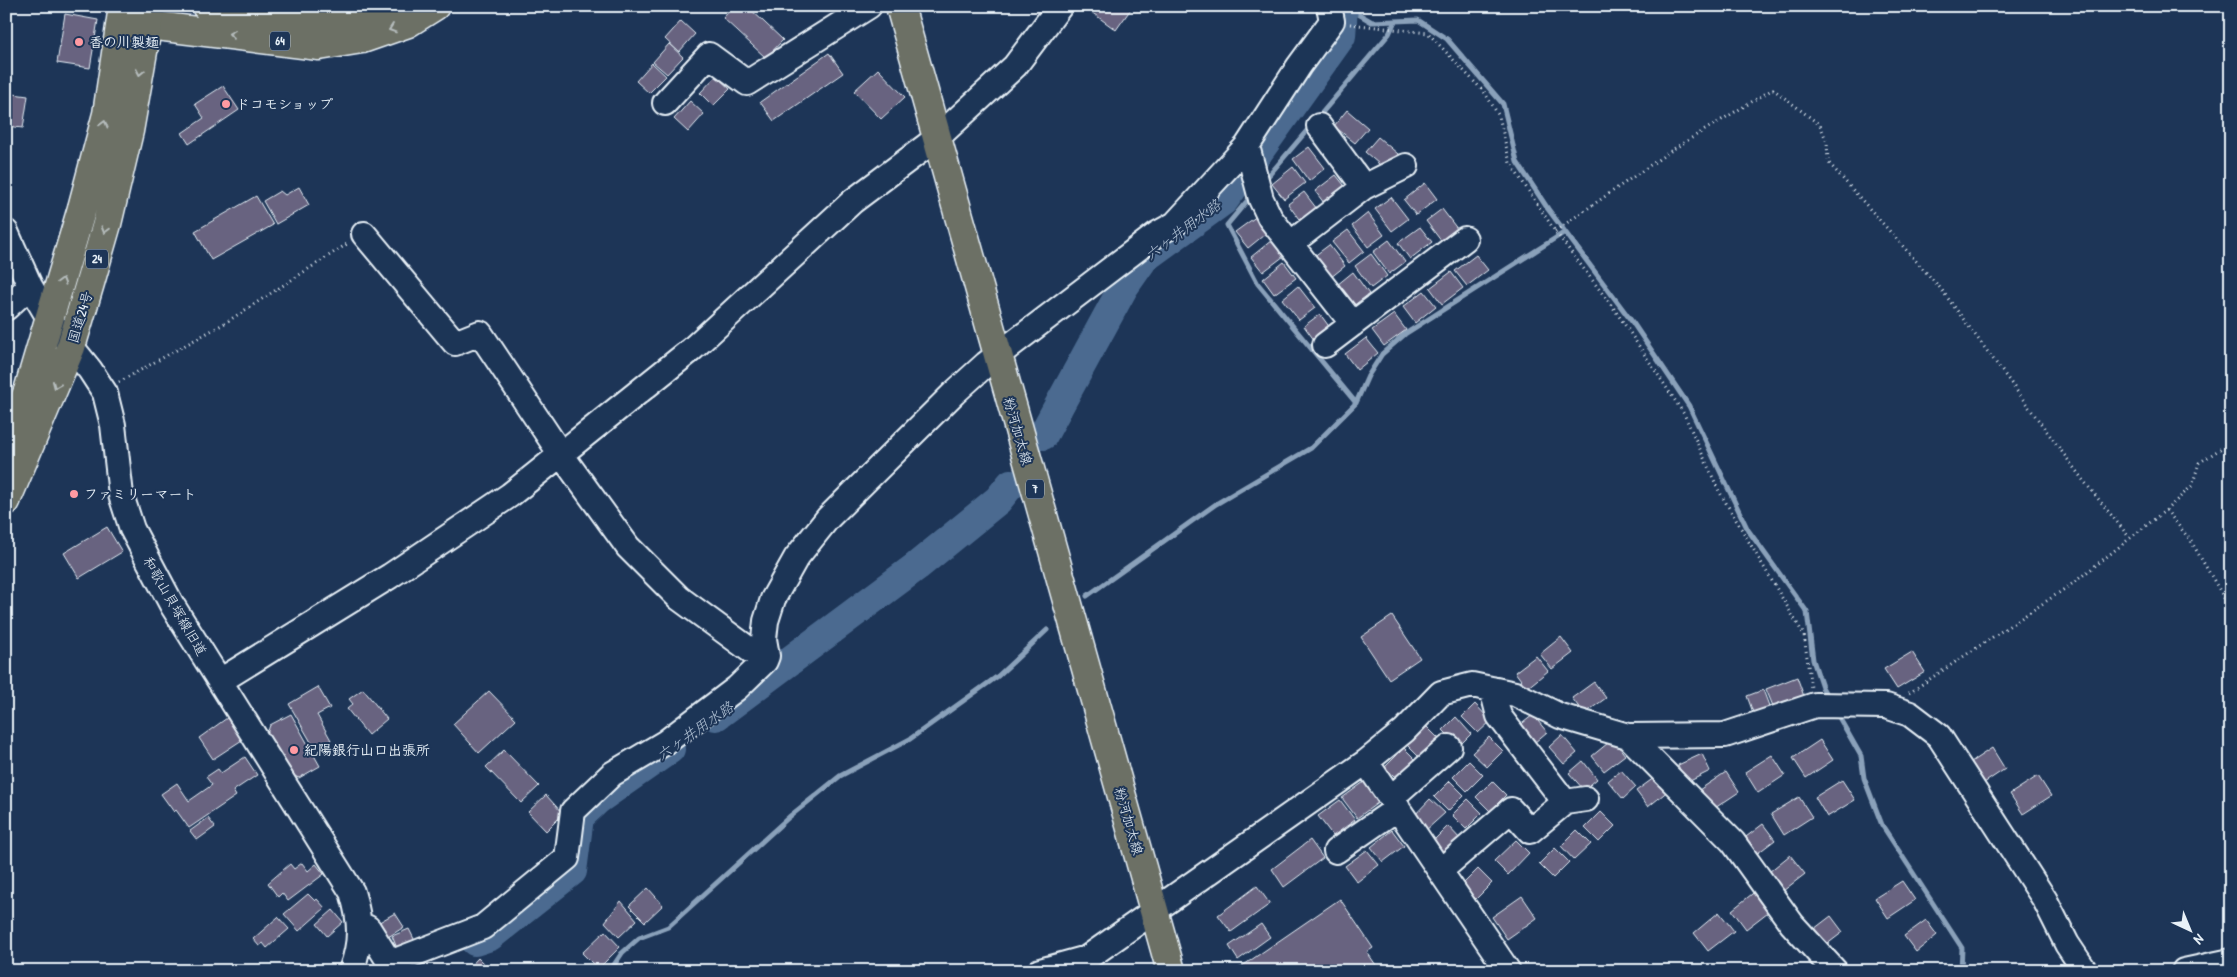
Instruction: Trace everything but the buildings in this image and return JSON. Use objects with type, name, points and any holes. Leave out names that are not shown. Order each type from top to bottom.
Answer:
[{"type":"main road","name":"64","points":[[123,6],[150,15],[320,46],[362,39],[380,33],[408,23],[435,6]]},
{"type":"main road","name":"国道24号","points":[[6,443],[28,391],[50,320],[107,114],[123,6]]},
{"type":"main road","name":"64","points":[[206,6],[329,22],[371,16],[399,6]]},
{"type":"main road","name":"粉河加太線","points":[[900,6],[1171,971]]},
{"type":"main road","name":"国道24号","points":[[6,501],[71,347],[107,224],[129,131],[150,15]]},
{"type":"street","points":[[665,103],[709,55],[747,83],[869,6]]},
{"type":"street","points":[[220,681],[398,570],[510,495],[692,350],[853,201],[937,138],[1015,66],[1060,6]]},
{"type":"street","points":[[363,971],[393,967],[483,927],[567,858],[573,811],[612,774],[666,742],[737,688],[765,661],[767,656],[764,639],[766,621],[773,599],[796,558],[828,518],[954,393],[997,355],[1157,234],[1175,224],[1247,146],[1331,14]]},
{"type":"street","points":[[1319,126],[1364,187]]},
{"type":"street","points":[[1247,146],[1261,199],[1270,218],[1353,324]]},
{"type":"street","points":[[1290,244],[1364,187],[1406,166]]},
{"type":"street","name":"和歌山貝塚線旧道","points":[[6,232],[30,286],[50,320],[106,393],[113,425],[122,495],[132,529],[172,605],[352,892],[359,924],[359,950],[351,971]]},
{"type":"street","points":[[364,234],[455,343],[480,333],[560,454],[628,547],[679,598],[765,661]]},
{"type":"street","points":[[1325,346],[1465,239]]},
{"type":"street","points":[[6,308],[30,286]]},
{"type":"street","points":[[1040,971],[1087,958],[1366,762],[1404,731],[1441,693],[1472,685],[1515,694],[1560,716],[1628,736],[1725,735],[1816,705],[1886,706],[1910,714],[1939,736],[2045,900],[2066,944],[2085,971]]},
{"type":"street","points":[[1440,871],[1511,810],[1530,831],[1576,801],[1500,716],[1492,689]]},
{"type":"street","points":[[1628,736],[1733,842],[1792,924],[1834,971]]},
{"type":"street","points":[[1336,851],[1394,803],[1449,747]]},
{"type":"street","points":[[1366,762],[1508,971]]},
{"type":"street","points":[[359,924],[368,928],[393,967]]},
{"type":"street","points":[[2184,971],[2231,961]]},
{"type":"path","points":[[1331,14],[1428,33],[1485,94],[1499,116],[1510,162],[1555,230],[1614,310],[1684,414],[1719,491],[1804,635],[1810,683],[1816,705]]},
{"type":"path","points":[[1555,230],[1676,148],[1772,89],[1820,125],[1827,142],[1828,162],[1941,289],[2083,480],[2129,537]]},
{"type":"path","points":[[106,393],[121,381],[225,323],[364,234]]},
{"type":"path","points":[[1886,706],[1922,685],[1989,638],[2072,584],[2129,537],[2166,510],[2192,486],[2199,463],[2231,442]]},
{"type":"path","points":[[2166,510],[2191,541],[2231,610]]},
{"type":"waterway","name":"六ヶ井用水路","points":[[1043,435],[1123,288],[1144,258],[1224,200],[1341,36],[1343,6]]},
{"type":"waterway","points":[[1345,6],[1372,22],[1418,20],[1447,39],[1503,104],[1517,162],[1548,209],[1633,323],[1689,406],[1748,530],[1807,612],[1813,660],[1822,687],[1828,698]]},
{"type":"waterway","points":[[1264,181],[1389,34],[1395,21]]},
{"type":"waterway","points":[[1252,195],[1227,225],[1258,284],[1356,403]]},
{"type":"waterway","points":[[1087,596],[1216,504],[1311,448],[1356,403],[1368,376],[1382,354],[1405,334],[1565,232]]},
{"type":"waterway","name":"六ヶ井用水路","points":[[716,716],[917,566],[998,500],[1011,484]]},
{"type":"waterway","points":[[610,971],[622,953],[639,938],[668,927],[789,817],[840,776],[910,739],[998,676],[1047,630]]},
{"type":"waterway","points":[[1836,712],[1861,756],[1864,778],[1882,825],[1962,948],[1961,971]]},
{"type":"waterway","name":"六ヶ井用水路","points":[[475,941],[490,936],[572,871],[579,817],[597,800],[670,749]]},
{"type":"place","name":"香の川製麺","points":[[79,42]]},
{"type":"place","name":"ドコモショップ","points":[[226,104]]},
{"type":"place","name":"ファミリーマート","points":[[74,494]]},
{"type":"place","name":"紀陽銀行山口出張所","points":[[294,750]]}]
